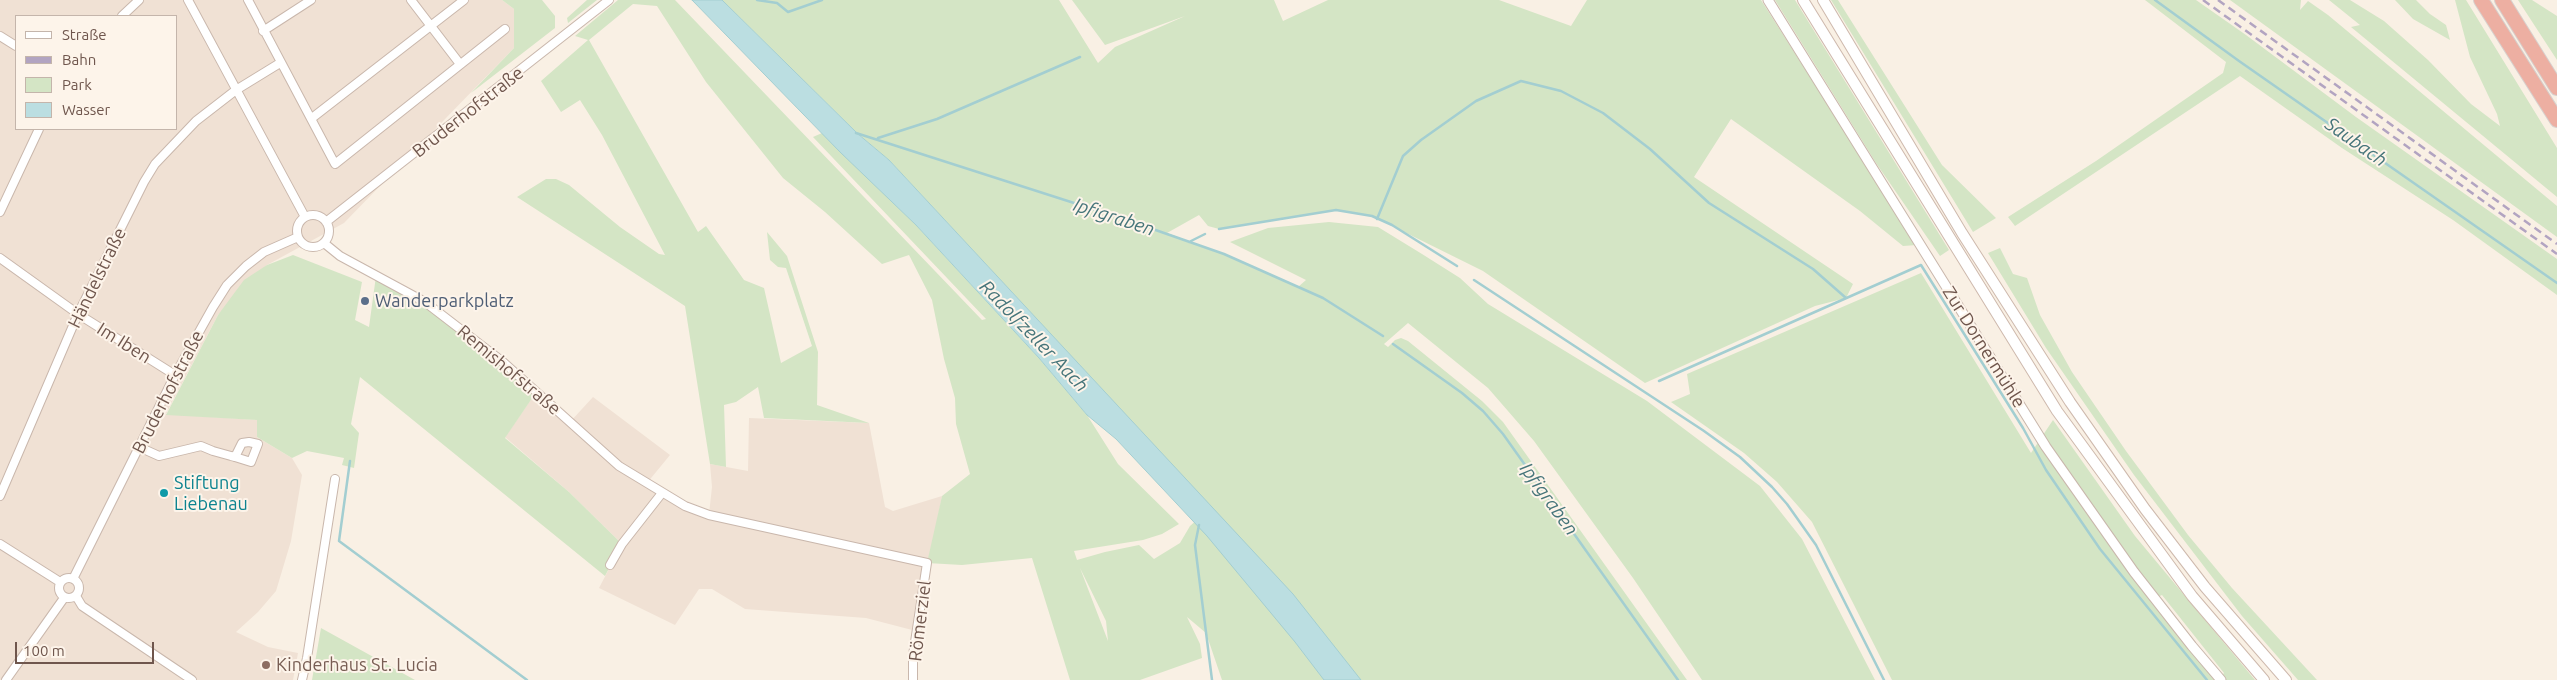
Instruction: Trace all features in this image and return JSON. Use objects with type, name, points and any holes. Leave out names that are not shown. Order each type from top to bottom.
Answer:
[{"type":"highway","points":[[2481,0],[2557,120]]},
{"type":"highway","points":[[2502,0],[2553,82]]},
{"type":"main road","points":[[1803,0],[1975,281],[2057,410],[2192,596],[2264,680]]},
{"type":"main road","points":[[1823,0],[1987,274],[2070,402],[2145,509],[2205,587],[2286,680]]},
{"type":"street","points":[[123,15],[139,0]]},
{"type":"street","points":[[188,0],[305,217]]},
{"type":"street","points":[[248,0],[335,164],[505,29]]},
{"type":"street","points":[[263,31],[310,0]]},
{"type":"street","points":[[411,0],[460,64]]},
{"type":"street","points":[[312,118],[464,0]]},
{"type":"street","name":"Bruderhofstraße","points":[[326,222],[609,0]]},
{"type":"street","name":"Zur Dornermühle","points":[[1768,0],[2046,447],[2134,572],[2221,680]]},
{"type":"street","points":[[0,36],[15,45]]},
{"type":"street","name":"Händelstraße","points":[[0,496],[78,314],[144,182],[155,164],[196,121],[236,90],[280,63]]},
{"type":"street","points":[[0,212],[39,130]]},
{"type":"street","points":[[313,215],[320,217],[326,222],[328,236],[324,242],[317,246],[309,246],[298,237],[297,229],[305,217],[313,215]]},
{"type":"street","name":"Bruderhofstraße","points":[[74,579],[175,375],[213,307],[236,275],[264,252],[298,237]]},
{"type":"street","name":"Remishofstraße","points":[[324,242],[340,256],[425,302],[503,362],[620,466],[685,506],[709,515],[928,563]]},
{"type":"street","name":"Im Iben","points":[[0,258],[78,314],[175,375]]},
{"type":"street","points":[[139,447],[159,456],[201,446],[235,457]]},
{"type":"street","points":[[302,680],[335,478]]},
{"type":"street","points":[[610,565],[622,544],[662,493]]},
{"type":"street","points":[[0,544],[60,582]]},
{"type":"street","name":"Römerziel","points":[[914,680],[913,656],[928,563]]},
{"type":"street","points":[[64,598],[58,591],[60,582],[64,579],[74,579],[79,589],[76,596]]},
{"type":"street","points":[[6,680],[64,598],[76,596]]},
{"type":"street","points":[[76,596],[82,606],[192,680]]},
{"type":"shaded area","points":[[0,0],[502,0],[514,9],[514,48],[344,223],[267,265],[218,315],[166,414],[257,420],[257,437],[292,458],[302,475],[291,541],[276,591],[258,612],[236,632],[268,647],[298,653],[293,680],[0,680]]},
{"type":"shaded area","points":[[537,391],[570,422],[593,397],[670,455],[647,483],[709,514],[712,487],[710,464],[748,471],[749,418],[869,423],[885,507],[893,511],[942,496],[916,631],[866,618],[745,609],[712,589],[699,589],[675,625],[599,588],[622,544],[569,492],[505,437]]},
{"type":"green space","points":[[502,0],[542,0],[555,16],[555,28],[471,93],[514,48],[514,9]]},
{"type":"green space","points":[[587,0],[597,0],[568,23],[567,18]]},
{"type":"green space","points":[[618,0],[675,0],[982,320],[986,319],[813,137],[822,133],[916,225],[1039,358],[1087,415],[1118,464],[1179,524],[1162,534],[1143,540],[1074,551],[1077,560],[1139,545],[1154,559],[1180,543],[1190,526],[1211,507],[889,160],[858,134],[722,0],[1059,0],[1098,63],[1115,47],[1185,16],[1105,45],[1072,0],[1274,0],[1283,21],[1328,0],[1499,0],[1571,26],[1587,0],[1761,0],[1917,245],[1903,246],[1860,211],[1731,119],[1694,177],[1853,284],[1846,298],[1815,306],[1645,383],[1483,271],[1372,216],[1336,210],[1219,229],[1208,226],[1199,215],[1167,233],[1224,254],[1298,287],[1306,280],[1230,242],[1268,228],[1329,222],[1378,227],[1422,254],[1460,278],[1488,304],[1647,401],[1760,486],[1802,539],[1875,680],[1702,680],[1633,578],[1534,441],[1488,388],[1408,323],[1384,344],[1388,347],[1395,340],[1401,338],[1408,341],[1482,401],[1503,422],[1687,680],[1222,680],[1206,633],[1187,617],[1200,644],[1202,658],[1140,680],[1070,680],[1032,558],[962,565],[927,563],[942,496],[970,474],[956,424],[955,398],[944,359],[932,300],[909,255],[882,264],[825,212],[783,178],[706,82],[657,6],[633,4],[589,40],[698,232],[706,226],[744,280],[764,288],[781,363],[812,346],[786,268],[778,267],[770,260],[767,232],[787,256],[818,352],[817,405],[869,423],[764,418],[758,387],[736,402],[724,405],[726,467],[710,464],[685,306],[517,197],[546,179],[556,179],[569,185],[620,227],[659,254],[665,255],[602,135],[580,100],[561,112],[541,81],[588,40],[575,36]],"holes":[[[1080,568],[1106,621],[1108,641]]]},
{"type":"green space","points":[[1775,0],[1795,0],[1949,250],[1940,256],[1876,163]]},
{"type":"green space","points":[[1831,0],[1838,0],[1942,165],[1996,218],[1973,232]]},
{"type":"green space","points":[[2145,0],[2196,0],[2246,35],[2356,117],[2557,259],[2557,295],[2453,220],[2342,148],[2240,76],[2015,226],[2008,217],[2096,161],[2223,73],[2226,62]]},
{"type":"green space","points":[[2230,0],[2301,0],[2300,10],[2308,1],[2328,15],[2557,206],[2557,237]]},
{"type":"green space","points":[[2329,0],[2350,0],[2384,21],[2428,60],[2471,104],[2500,126],[2497,114],[2470,57],[2455,0],[2466,0],[2557,148],[2557,197],[2351,27],[2360,25]]},
{"type":"green space","points":[[2395,0],[2416,0],[2430,14],[2446,25],[2450,40],[2413,19]]},
{"type":"green space","points":[[2518,0],[2532,0],[2557,16],[2557,60]]},
{"type":"green space","points":[[2000,248],[2013,274],[2027,278],[2040,315],[2072,372],[2126,451],[2188,535],[2232,588],[2317,680],[2298,680],[2242,616],[2134,475],[2046,348],[1988,253]]},
{"type":"green space","points":[[293,255],[362,282],[355,320],[369,327],[376,276],[425,302],[537,391],[505,438],[569,492],[622,544],[605,576],[360,377],[351,424],[359,433],[354,468],[342,465],[344,458],[307,451],[292,458],[257,437],[257,420],[166,415],[218,315],[244,280],[267,265]]},
{"type":"green space","points":[[1921,273],[2031,453],[2053,420],[2135,536],[2255,680],[1892,680],[1812,522],[1777,482],[1744,453],[1671,402],[1690,394],[1687,374]],"holes":[[[2162,595],[2224,673],[2220,678],[2155,598]]]},
{"type":"green space","points":[[321,628],[415,680],[312,680]]},
{"type":"water","name":"Radolfzeller Aach","points":[[692,0],[722,0],[858,134],[889,160],[1293,594],[1361,680],[1324,680],[1207,536],[1116,439],[1087,415],[1039,358],[916,225],[840,152]]},
{"type":"waterway","name":"Saubach","points":[[757,0],[777,3],[788,12],[822,0]]},
{"type":"waterway","name":"Saubach","points":[[2155,0],[2239,61],[2557,283]]},
{"type":"waterway","points":[[878,138],[937,119],[1080,57]]},
{"type":"waterway","points":[[1377,219],[1403,156],[1421,140],[1476,101],[1521,81],[1561,91],[1603,113],[1650,149],[1709,203],[1813,269],[1846,298]]},
{"type":"waterway","name":"Ipfigraben","points":[[856,133],[1127,220],[1224,254],[1323,298],[1383,336]]},
{"type":"waterway","points":[[1219,229],[1336,210],[1372,216],[1392,225],[1457,266]]},
{"type":"waterway","points":[[1189,242],[1205,234]]},
{"type":"waterway","points":[[1659,381],[1921,265],[2023,428],[2046,470],[2100,549],[2207,680]]},
{"type":"waterway","points":[[1474,280],[1704,431],[1740,457],[1772,487],[1787,504],[1816,545],[1884,680]]},
{"type":"waterway","name":"Ipfigraben","points":[[1393,344],[1462,393],[1483,411],[1503,434],[1678,680]]},
{"type":"waterway","points":[[350,461],[339,541],[527,680]]},
{"type":"waterway","points":[[1199,525],[1195,545],[1212,680]]},
{"type":"railway","points":[[2203,0],[2557,254]]},
{"type":"railway","points":[[2218,0],[2557,244]]},
{"type":"place","name":"Wanderparkplatz","points":[[365,301]]},
{"type":"place","name":"Stiftung Liebenau","points":[[164,493]]},
{"type":"place","name":"Kinderhaus St. Lucia","points":[[266,665]]}]
